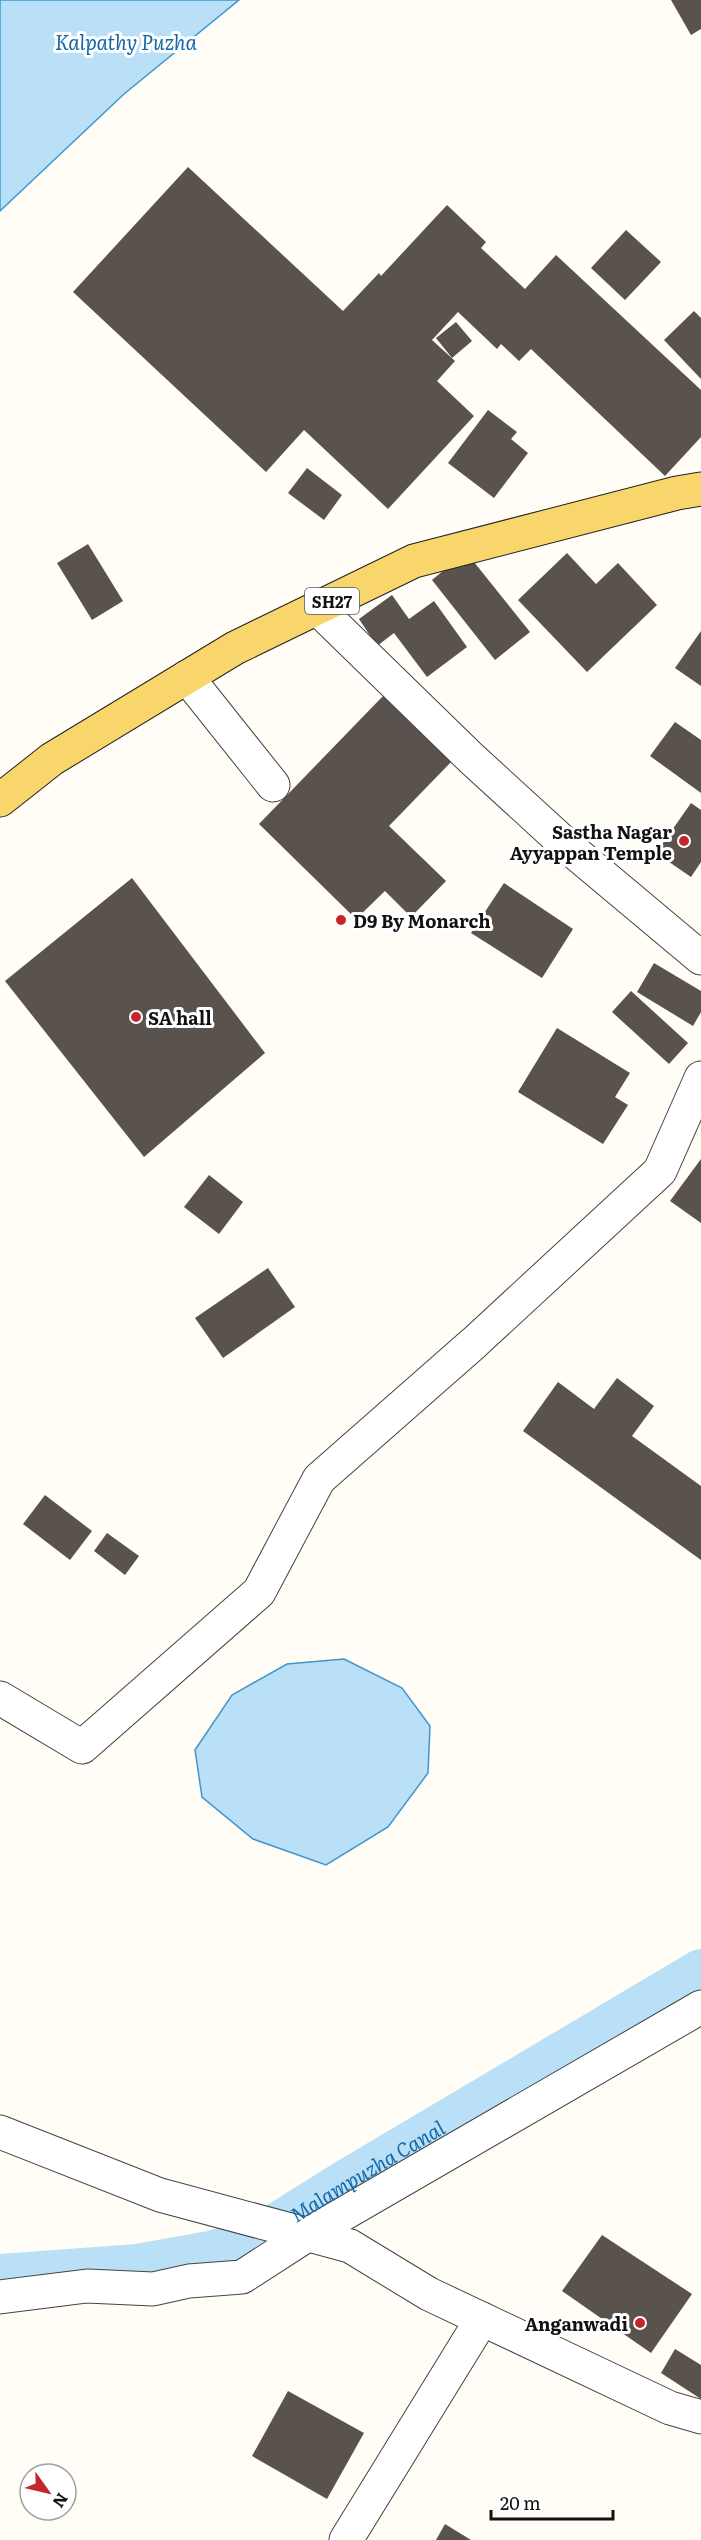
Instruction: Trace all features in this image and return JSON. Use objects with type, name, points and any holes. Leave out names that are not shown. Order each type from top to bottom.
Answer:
[{"type":"main road","name":"SH27","points":[[0,800],[52,759],[235,648],[414,561],[677,493],[701,489]]},
{"type":"street","points":[[317,608],[471,758],[566,845],[701,958]]},
{"type":"street","points":[[187,677],[273,785]]},
{"type":"street","points":[[0,1698],[81,1747],[259,1592],[319,1479],[475,1342],[660,1171],[701,1078]]},
{"type":"street","points":[[0,2296],[87,2286],[153,2289],[189,2281],[242,2277],[283,2228],[701,2007]]},
{"type":"street","points":[[0,2132],[160,2195],[350,2246],[429,2294],[670,2408],[701,2417]]},
{"type":"street","points":[[346,2540],[483,2319]]},
{"type":"water","name":"Kalpathy Puzha","points":[[0,0],[239,0],[124,94],[0,211]]},
{"type":"water","points":[[344,1659],[402,1688],[430,1726],[428,1773],[388,1827],[326,1865],[253,1839],[202,1797],[195,1750],[232,1695],[287,1664]]},
{"type":"building","points":[[671,0],[701,0],[701,29],[691,35]]},
{"type":"building","points":[[188,167],[343,311],[379,273],[381,276],[447,205],[486,242],[481,248],[525,289],[556,255],[701,390],[701,437],[665,476],[531,349],[519,361],[501,344],[497,349],[458,312],[432,340],[455,361],[437,381],[474,416],[388,509],[304,430],[266,472],[73,292]]},
{"type":"building","points":[[626,230],[661,262],[625,300],[591,268]]},
{"type":"building","points":[[694,311],[701,318],[701,379],[664,340]]},
{"type":"building","points":[[456,322],[472,341],[452,358],[436,338]]},
{"type":"building","points":[[488,410],[517,432],[511,439],[528,453],[494,498],[448,463]]},
{"type":"building","points":[[307,468],[342,495],[324,520],[288,493]]},
{"type":"building","points":[[88,544],[123,601],[92,620],[57,563]]},
{"type":"building","points":[[466,552],[530,632],[495,660],[432,580]]},
{"type":"building","points":[[567,553],[596,584],[618,563],[657,605],[587,672],[518,600]]},
{"type":"building","points":[[392,595],[409,619],[434,601],[467,647],[427,677],[394,633],[377,646],[359,619]]},
{"type":"building","points":[[701,631],[701,686],[675,668]]},
{"type":"building","points":[[384,695],[452,761],[389,826],[446,881],[411,917],[385,891],[356,919],[259,824]]},
{"type":"building","points":[[675,722],[701,740],[701,793],[650,756]]},
{"type":"building","points":[[691,803],[701,810],[701,862],[691,877],[656,853]]},
{"type":"building","name":"SA hall","points":[[132,878],[265,1053],[144,1157],[5,981]]},
{"type":"building","points":[[504,883],[573,929],[542,978],[471,933]]},
{"type":"building","points":[[654,963],[701,991],[701,1012],[693,1026],[637,992]]},
{"type":"building","points":[[631,991],[688,1043],[669,1064],[612,1012]]},
{"type":"building","points":[[557,1028],[630,1073],[615,1097],[628,1105],[603,1144],[518,1092]]},
{"type":"building","points":[[701,1159],[701,1223],[670,1201]]},
{"type":"building","points":[[209,1175],[243,1202],[219,1234],[184,1207]]},
{"type":"building","points":[[268,1268],[295,1307],[223,1358],[195,1318]]},
{"type":"building","points":[[617,1378],[654,1406],[632,1436],[701,1486],[701,1560],[523,1431],[558,1382],[594,1409]]},
{"type":"building","points":[[45,1495],[92,1531],[70,1560],[23,1524]]},
{"type":"building","points":[[107,1533],[139,1556],[125,1575],[94,1551]]},
{"type":"building","name":"Anganwadi","points":[[602,2235],[692,2294],[651,2353],[562,2291]]},
{"type":"building","points":[[675,2349],[701,2365],[701,2399],[661,2373]]},
{"type":"building","points":[[288,2391],[364,2433],[327,2499],[252,2456]]},
{"type":"building","points":[[445,2524],[471,2540],[436,2540]]},
{"type":"waterway","name":"Malampuzha Canal","points":[[0,2276],[138,2266],[210,2253],[251,2241],[347,2181],[701,1971]]},
{"type":"place","name":"Sastha Nagar Ayyappan Temple","points":[[684,841]]},
{"type":"place","name":"D9 By Monarch","points":[[341,920]]},
{"type":"place","name":"SA hall","points":[[136,1017]]},
{"type":"place","name":"Anganwadi","points":[[640,2323]]}]
